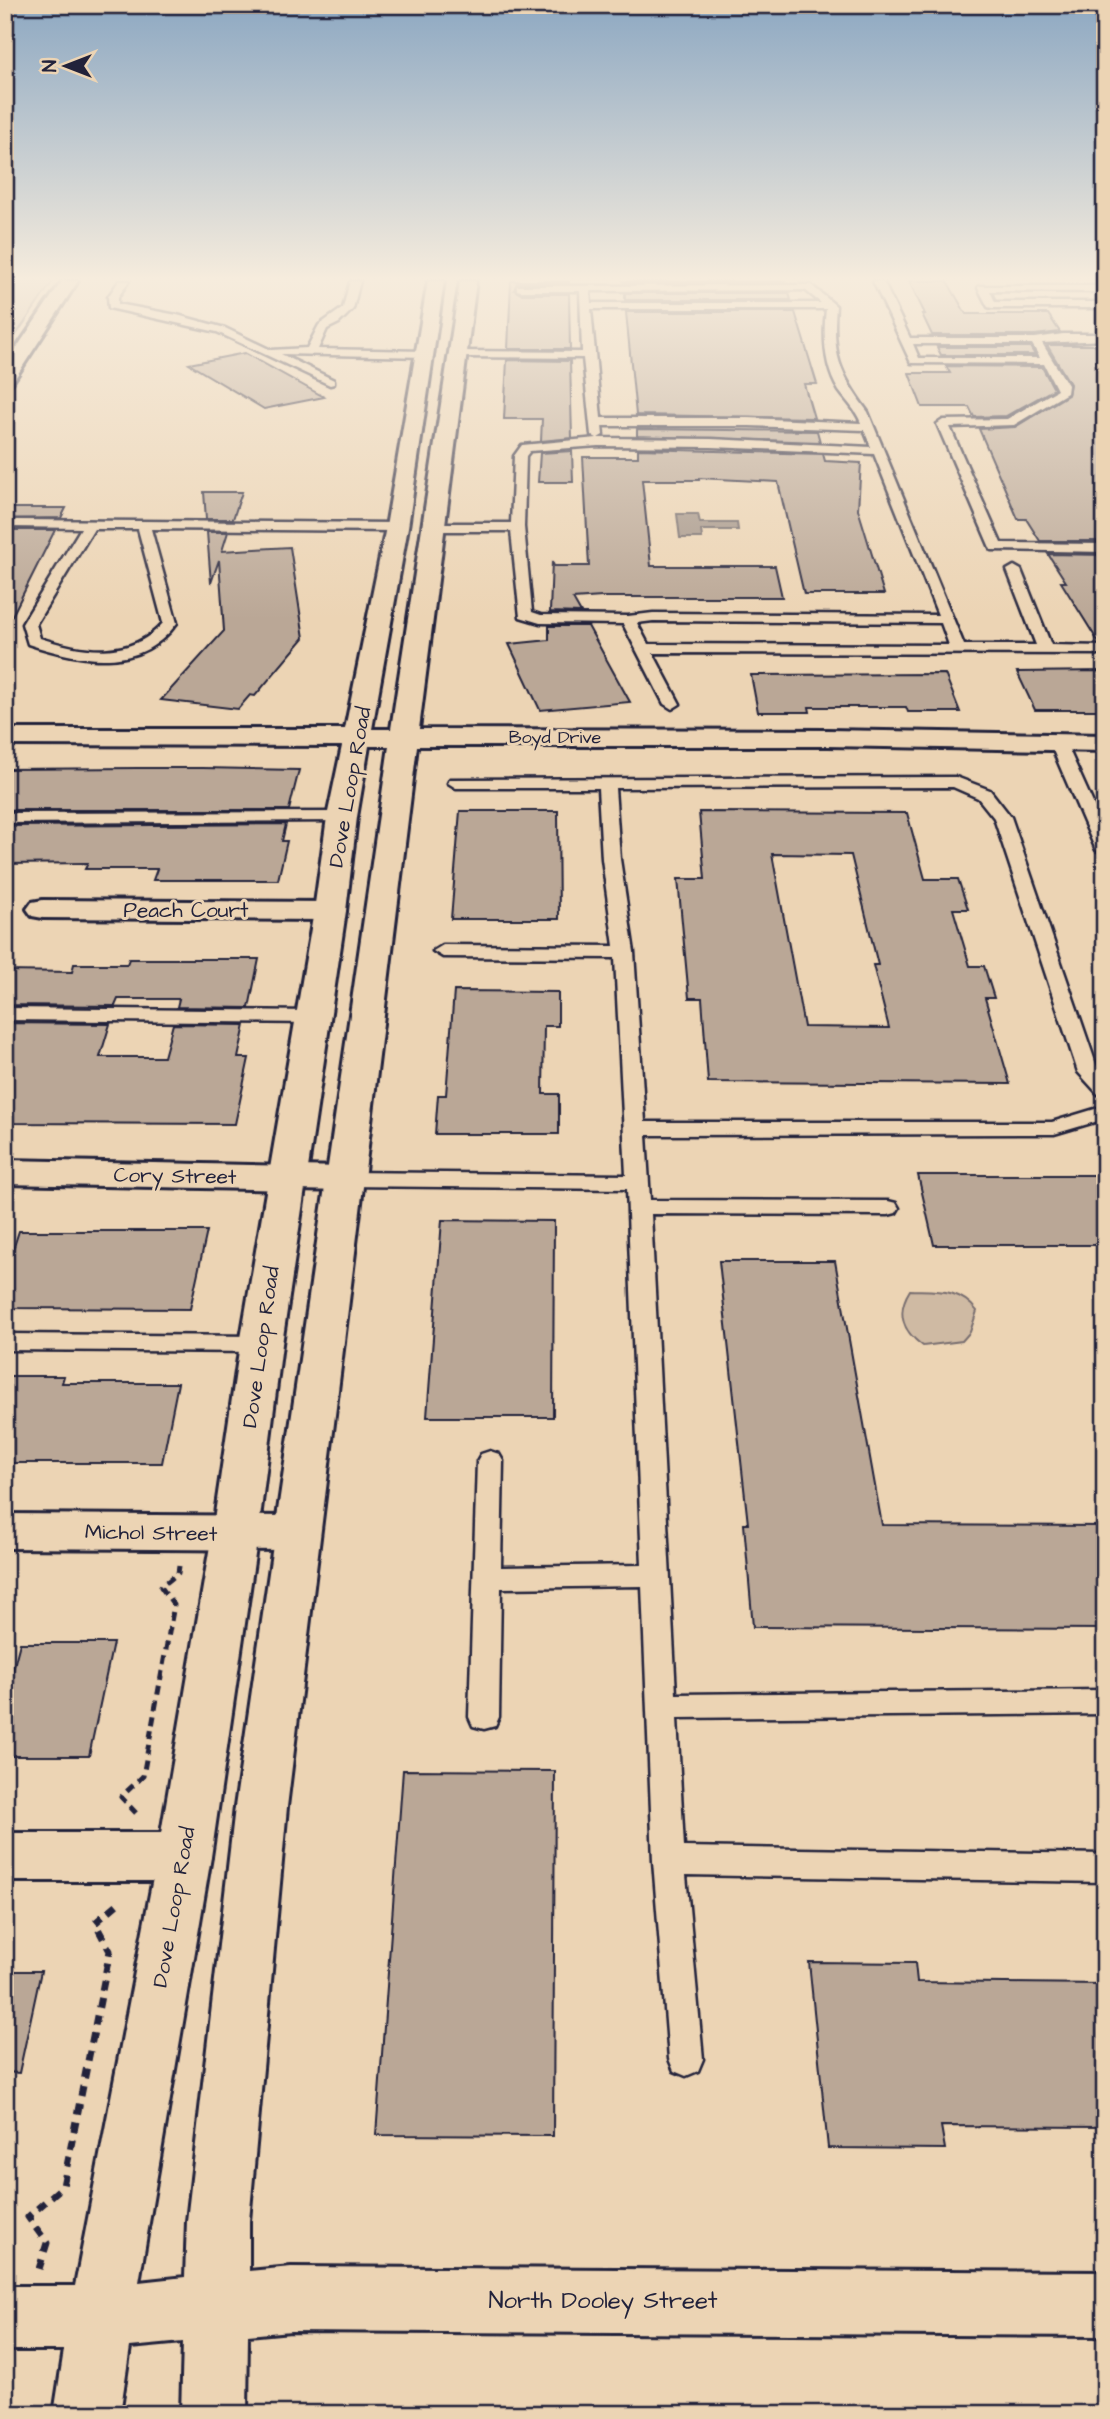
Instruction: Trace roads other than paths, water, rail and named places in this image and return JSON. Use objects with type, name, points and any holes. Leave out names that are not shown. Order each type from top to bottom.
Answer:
[{"type":"main road","name":"Dove Loop Road","points":[[87,2414],[184,1857],[236,1534],[261,1344],[330,911],[342,817],[359,737],[419,394]]},
{"type":"main road","name":"Dove Loop Road","points":[[214,2414],[218,2221],[261,1807],[452,394]]},
{"type":"main road","points":[[397,527],[432,527]]},
{"type":"main road","name":"Boyd Drive","points":[[5,737],[404,737],[1105,743]]},
{"type":"main road","name":"Peach Court","points":[[43,909],[330,911]]},
{"type":"main road","name":"Cory Street","points":[[5,1172],[345,1179]]},
{"type":"main road","name":"Michol Street","points":[[5,1531],[298,1533]]},
{"type":"main road","points":[[5,1857],[184,1857]]},
{"type":"main road","name":"North Dooley Street","points":[[5,2318],[102,2318],[291,2298],[1105,2304]]},
{"type":"lane","points":[[592,394],[598,443]]},
{"type":"lane","points":[[848,394],[862,412],[879,451],[959,650]]},
{"type":"lane","points":[[1058,394],[1010,422],[943,424],[996,547],[1105,548]]},
{"type":"lane","points":[[595,422],[749,422],[867,427]]},
{"type":"lane","points":[[879,451],[724,444],[544,444],[526,448],[520,456],[517,527],[525,614],[540,619],[948,619]]},
{"type":"lane","points":[[16,524],[397,527]]},
{"type":"lane","points":[[90,524],[29,624],[33,641],[63,652],[89,656],[136,650],[162,636],[170,622],[143,524]]},
{"type":"lane","points":[[432,527],[517,527]]},
{"type":"lane","points":[[1014,570],[1045,650]]},
{"type":"lane","points":[[628,620],[672,704]]},
{"type":"lane","points":[[643,649],[1105,650]]},
{"type":"lane","points":[[1057,741],[1105,850]]},
{"type":"lane","points":[[456,783],[606,785],[956,782],[984,794],[1002,817],[1088,1072],[1105,1090]]},
{"type":"lane","points":[[606,785],[611,859],[624,952],[669,1861],[686,2059]]},
{"type":"lane","points":[[5,818],[342,817]]},
{"type":"lane","points":[[443,951],[624,952]]},
{"type":"lane","points":[[5,1014],[312,1017]]},
{"type":"lane","points":[[633,1129],[1054,1128],[1105,1112]]},
{"type":"lane","points":[[345,1179],[888,1208]]},
{"type":"lane","points":[[5,1342],[261,1344]]},
{"type":"lane","points":[[484,1717],[490,1461]]},
{"type":"lane","points":[[487,1578],[656,1575]]},
{"type":"lane","points":[[662,1706],[1105,1702]]},
{"type":"lane","points":[[669,1861],[1105,1868]]}]
